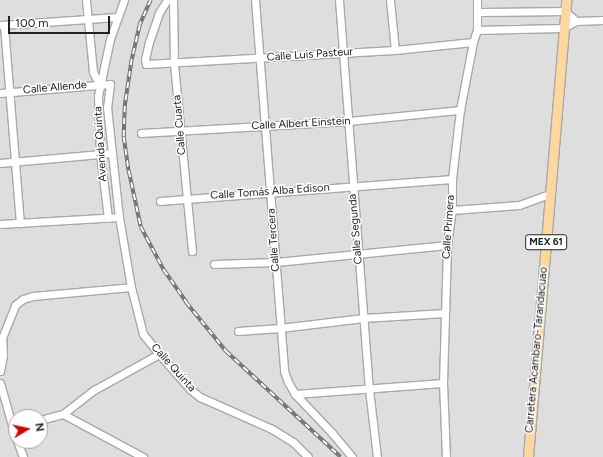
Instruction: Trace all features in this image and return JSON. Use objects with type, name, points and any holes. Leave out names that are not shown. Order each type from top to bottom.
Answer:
[{"type":"main road","name":"MEX 61","points":[[563,28],[566,0]]},
{"type":"main road","name":"Carretera Acambaro-Tarandacuao","points":[[528,457],[563,28]]},
{"type":"street","points":[[86,0],[93,72],[100,84]]},
{"type":"street","name":"Avenida Quinta","points":[[108,218],[100,154],[98,119],[100,84],[106,55],[117,17],[124,0]]},
{"type":"street","name":"Calle Luis Pasteur","points":[[167,0],[159,13],[149,42],[145,59],[146,64],[174,64],[395,50],[472,42]]},
{"type":"street","name":"Calle Cuarta","points":[[173,0],[174,64],[192,251]]},
{"type":"street","name":"Calle Tercera","points":[[255,0],[284,371],[295,394],[332,432],[352,457]]},
{"type":"street","name":"Calle Segunda","points":[[339,0],[342,53],[349,121],[352,186],[369,389],[377,457]]},
{"type":"street","points":[[390,0],[395,50]]},
{"type":"street","name":"Calle Primera","points":[[446,457],[443,383],[447,245],[452,210],[452,179],[460,110],[472,42],[477,30],[477,0]]},
{"type":"street","points":[[478,12],[565,11],[576,21]]},
{"type":"street","points":[[20,223],[11,92],[2,25],[117,17]]},
{"type":"street","points":[[477,30],[563,28],[576,21],[603,20]]},
{"type":"street","name":"Avenida Quinta","points":[[110,84],[107,107],[119,217]]},
{"type":"street","name":"Calle Allende","points":[[0,93],[110,84]]},
{"type":"street","name":"Calle Albert Einstein","points":[[141,133],[349,121],[460,110]]},
{"type":"street","points":[[0,163],[112,153]]},
{"type":"street","name":"Calle Tomás Alba Edison","points":[[160,201],[452,179]]},
{"type":"street","points":[[452,210],[519,205],[550,194]]},
{"type":"street","points":[[0,224],[119,217]]},
{"type":"street","name":"Calle Quinta","points":[[119,217],[131,286],[141,328],[159,354],[200,397],[272,429],[293,442],[308,457]]},
{"type":"street","points":[[214,264],[276,262],[447,245]]},
{"type":"street","points":[[0,371],[3,354],[1,338],[15,305],[23,299],[34,296],[131,286]]},
{"type":"street","points":[[238,331],[280,328],[363,318],[445,312]]},
{"type":"street","points":[[48,418],[64,414],[94,390],[159,354]]},
{"type":"street","points":[[0,383],[8,409]]},
{"type":"street","points":[[295,394],[443,383]]},
{"type":"street","points":[[64,414],[143,457]]},
{"type":"shaded area","points":[[0,0],[603,0],[603,457],[0,457]]},
{"type":"railway","points":[[151,0],[140,25],[132,59],[125,106],[124,137],[129,171],[141,227],[164,270],[186,302],[226,351],[341,457]]}]
